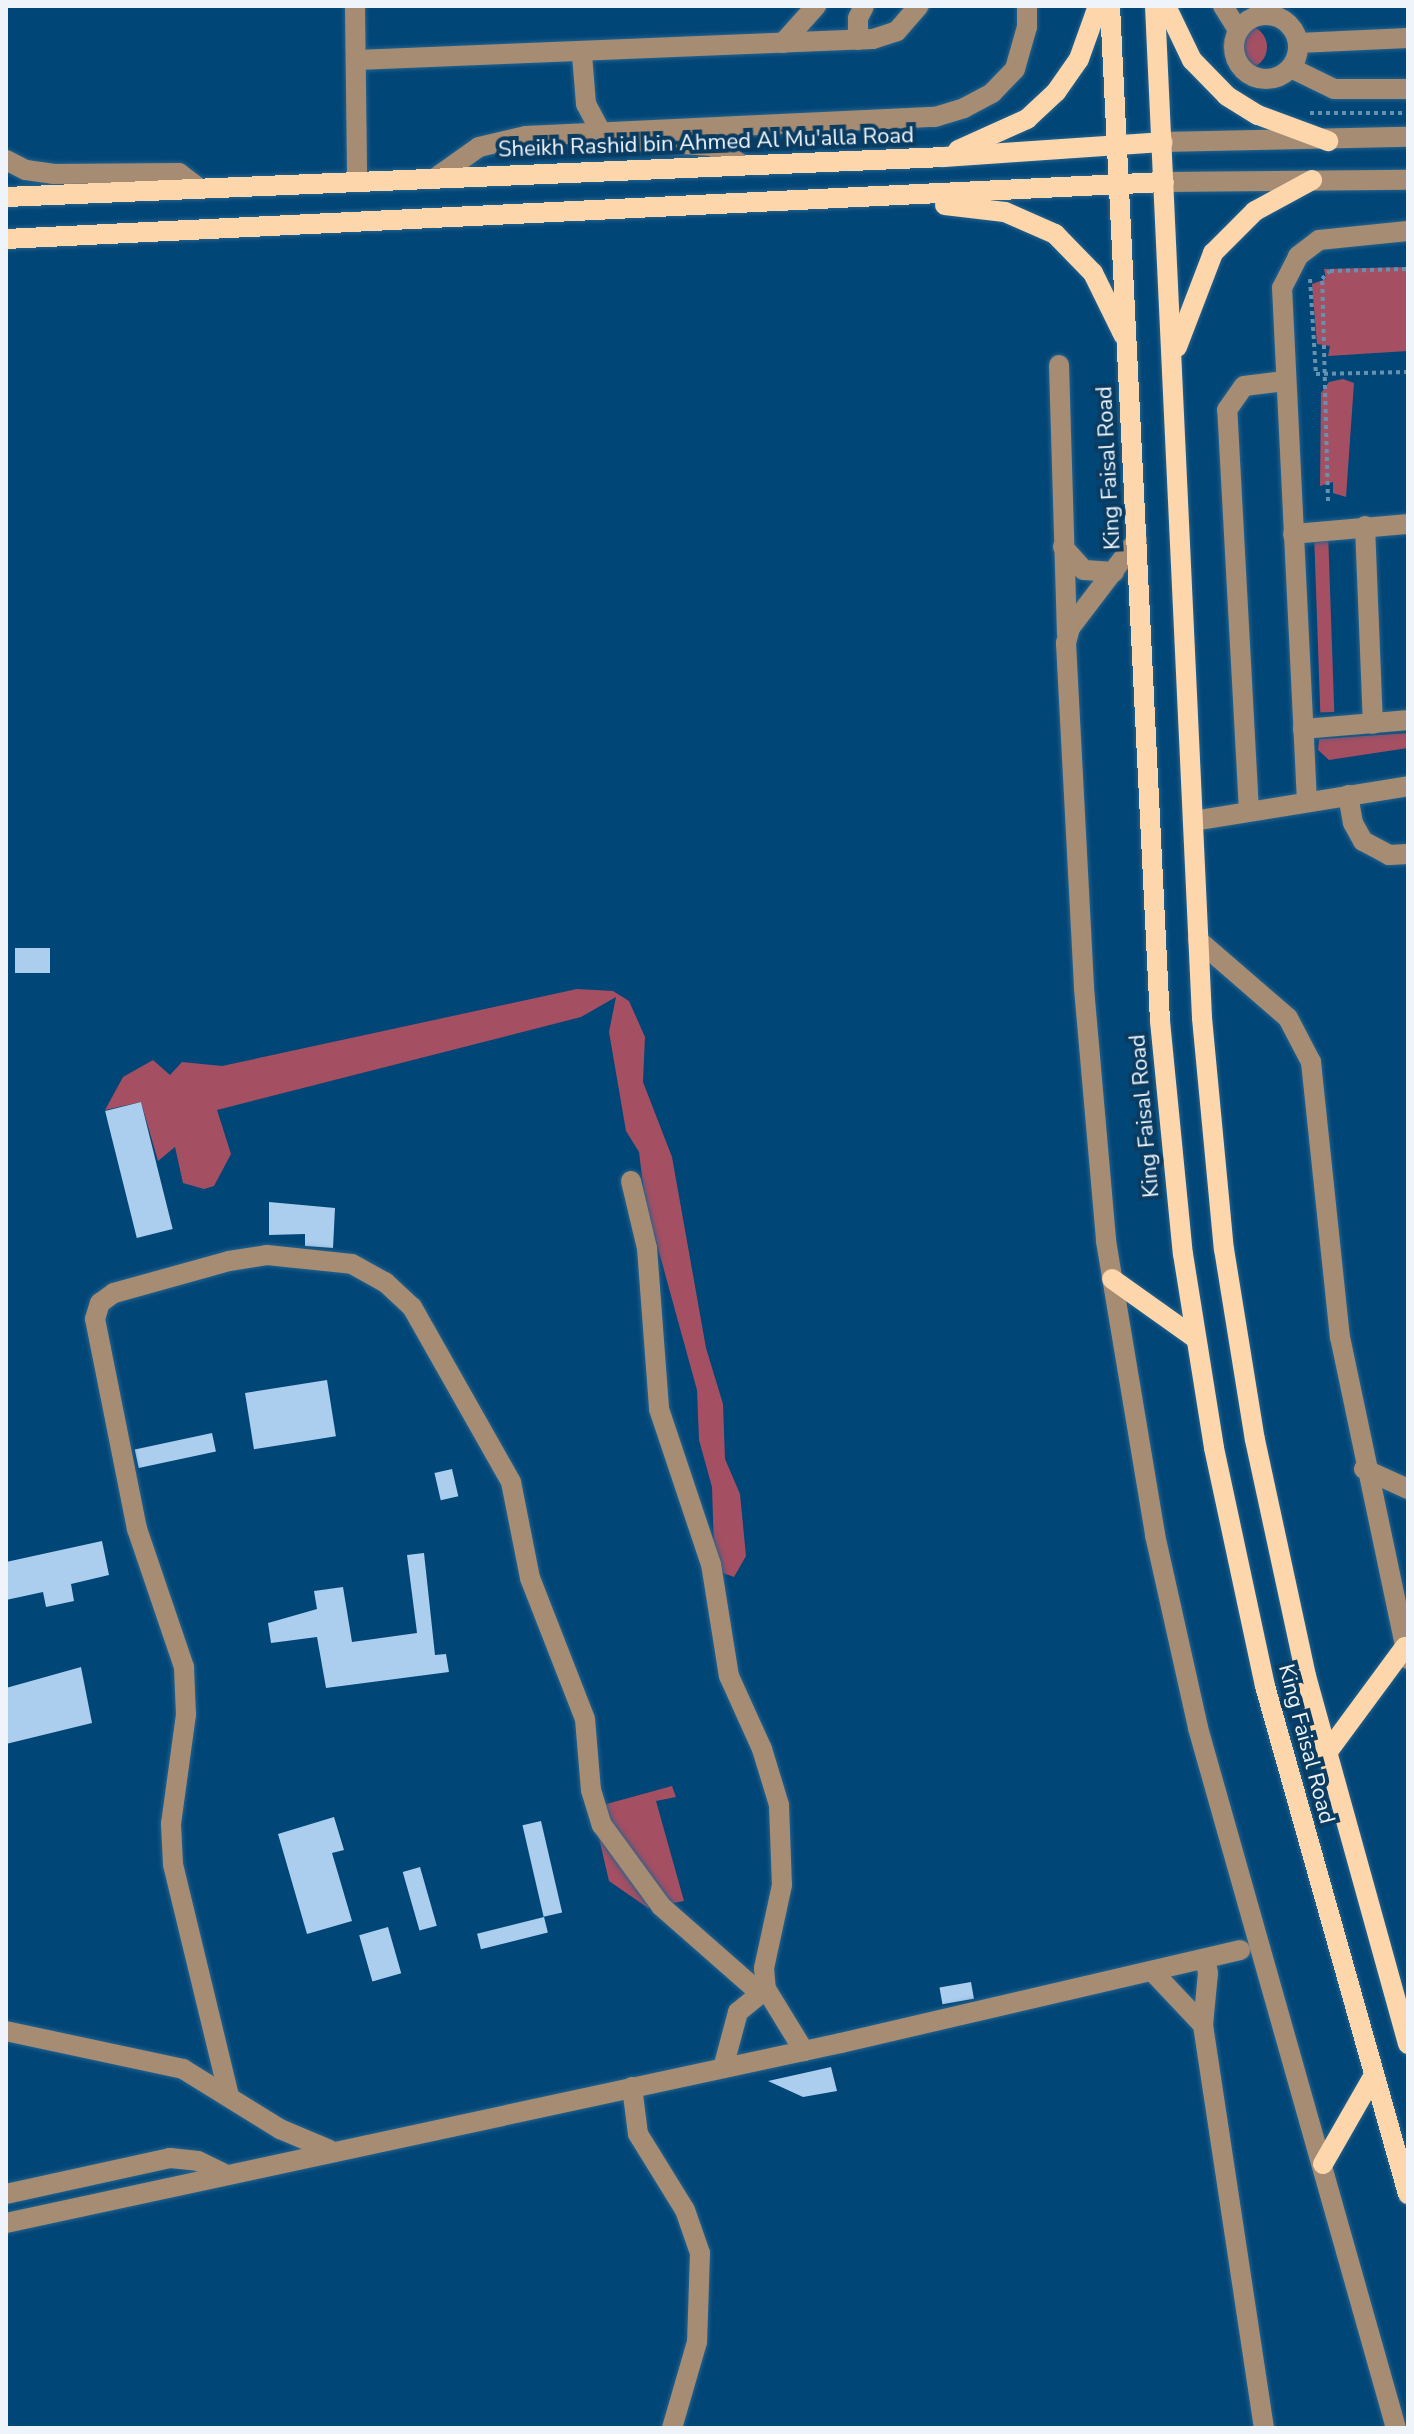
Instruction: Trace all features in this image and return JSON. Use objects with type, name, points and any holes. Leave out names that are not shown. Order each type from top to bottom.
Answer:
[{"type":"main road","points":[[943,157],[1009,129],[1042,106],[1079,59],[1098,6]]},
{"type":"main road","name":"King Faisal Road","points":[[1110,6],[1162,1052],[1195,1338],[1265,1686],[1408,2194]]},
{"type":"main road","name":"King Faisal Road","points":[[1155,6],[1198,940],[1209,1111],[1236,1331],[1275,1535],[1326,1754],[1408,2044]]},
{"type":"main road","points":[[1166,6],[1192,60],[1227,96],[1258,115],[1328,141]]},
{"type":"main road","name":"Sheikh Rashid bin Ahmed Al Mu'alla Road","points":[[6,197],[943,157],[1162,142]]},
{"type":"main road","points":[[1173,359],[1213,253],[1255,211],[1312,180]]},
{"type":"main road","points":[[6,239],[894,199],[1164,182]]},
{"type":"main road","points":[[894,199],[1005,212],[1055,234],[1093,273],[1128,344]]},
{"type":"main road","points":[[1112,1279],[1195,1338]]},
{"type":"main road","points":[[1326,1754],[1407,1650]]},
{"type":"main road","points":[[1323,2164],[1374,2075]]},
{"type":"street","points":[[355,6],[357,182]]},
{"type":"street","points":[[783,43],[816,6]]},
{"type":"street","points":[[858,40],[858,18],[864,6]]},
{"type":"street","points":[[357,60],[582,55],[858,40],[888,37],[919,6]]},
{"type":"street","points":[[434,179],[479,147],[565,132],[935,117],[964,108],[992,93],[1015,69],[1027,27],[1027,6]]},
{"type":"street","points":[[1223,6],[1238,30]]},
{"type":"street","points":[[1268,10],[1285,21],[1298,43],[1291,68],[1268,80],[1251,76],[1234,56],[1238,30],[1251,18],[1268,10]]},
{"type":"street","points":[[1298,43],[1408,38]]},
{"type":"street","points":[[582,55],[586,104],[599,130],[611,141],[712,146],[742,165]]},
{"type":"street","points":[[1291,68],[1334,89],[1408,89]]},
{"type":"street","points":[[565,132],[581,119],[586,104]]},
{"type":"street","name":"Sheikh Rashid bin Ahmed Al Mu'alla Road","points":[[1162,142],[1408,137]]},
{"type":"street","points":[[6,160],[26,170],[53,174],[179,173],[200,189]]},
{"type":"street","points":[[1164,182],[1408,180]]},
{"type":"street","points":[[1307,802],[1282,288],[1298,256],[1331,236],[1408,231]]},
{"type":"street","points":[[1059,365],[1063,547],[1084,988],[1112,1279],[1155,1535],[1198,1728],[1396,2428]]},
{"type":"street","points":[[1249,811],[1227,410],[1232,396],[1244,386],[1285,381]]},
{"type":"street","points":[[1293,534],[1408,524]]},
{"type":"street","points":[[1365,526],[1373,724]]},
{"type":"street","points":[[1067,634],[1137,540]]},
{"type":"street","points":[[1063,547],[1084,570],[1114,572]]},
{"type":"street","points":[[1303,729],[1408,720]]},
{"type":"street","points":[[1193,821],[1408,786]]},
{"type":"street","points":[[1348,795],[1353,823],[1363,841],[1389,855],[1408,854]]},
{"type":"street","points":[[1198,940],[1288,1018],[1311,1062],[1340,1337],[1364,1469],[1407,1650]]},
{"type":"street","points":[[631,1181],[647,1248],[659,1409],[711,1564],[729,1676],[762,1749],[779,1805],[782,1885],[762,1991],[738,2012],[723,2068]]},
{"type":"street","points":[[229,2096],[173,1864],[171,1824],[186,1715],[184,1667],[137,1529],[95,1319],[100,1303],[114,1293],[229,1261],[267,1255],[352,1264],[385,1282],[412,1307],[511,1482],[530,1578],[585,1719],[591,1790],[602,1825],[661,1906],[762,1991],[804,2051]]},
{"type":"street","points":[[1364,1469],[1408,1489]]},
{"type":"street","points":[[6,2223],[223,2173],[841,2043],[1240,1950]]},
{"type":"street","points":[[1205,1959],[1208,1973],[1203,2025],[1264,2428]]},
{"type":"street","points":[[1152,1971],[1203,2025]]},
{"type":"street","points":[[6,2031],[160,2060],[229,2096],[280,2129],[330,2150]]},
{"type":"street","points":[[632,2087],[638,2134],[685,2210],[700,2253],[697,2342],[672,2428]]},
{"type":"street","points":[[6,2194],[170,2158],[198,2161],[223,2173]]},
{"type":"path","points":[[1305,113],[1408,113]]},
{"type":"path","points":[[1328,501],[1328,373],[1322,279],[1330,271],[1408,269]]},
{"type":"path","points":[[1310,279],[1316,374],[1408,372]]},
{"type":"shaded area","points":[[1245,25],[1261,31],[1267,47],[1261,63],[1245,69],[1229,63],[1223,47],[1229,31]]},
{"type":"shaded area","points":[[1408,267],[1408,351],[1328,356],[1330,346],[1317,344],[1312,284],[1326,279],[1324,269]]},
{"type":"shaded area","points":[[1343,379],[1354,383],[1346,497],[1333,493],[1333,482],[1320,486],[1321,393],[1329,382]]},
{"type":"shaded area","points":[[1314,532],[1328,532],[1334,712],[1320,712]]},
{"type":"shaded area","points":[[1408,733],[1408,748],[1329,760],[1318,750],[1319,739]]},
{"type":"shaded area","points":[[577,989],[613,991],[629,1001],[645,1037],[643,1082],[672,1157],[706,1348],[723,1404],[725,1459],[740,1494],[746,1556],[734,1577],[723,1573],[714,1551],[712,1487],[699,1440],[697,1390],[645,1201],[639,1152],[626,1131],[609,1032],[616,997],[581,1017],[217,1110],[231,1154],[214,1186],[204,1189],[183,1183],[175,1147],[158,1161],[141,1102],[105,1110],[123,1077],[153,1060],[170,1075],[182,1062],[222,1066]]},
{"type":"shaded area","points":[[672,1786],[676,1797],[656,1801],[684,1901],[648,1908],[609,1881],[592,1808]]},
{"type":"building","points":[[15,948],[50,948],[50,973],[15,973]]},
{"type":"building","points":[[141,1102],[173,1229],[137,1238],[105,1111]]},
{"type":"building","points":[[269,1202],[335,1208],[333,1248],[305,1246],[305,1234],[269,1235]]},
{"type":"building","points":[[327,1380],[336,1436],[254,1449],[245,1393]]},
{"type":"building","points":[[212,1433],[216,1452],[139,1468],[135,1449]]},
{"type":"building","points":[[452,1469],[458,1496],[441,1500],[434,1473]]},
{"type":"building","points":[[102,1541],[109,1575],[71,1584],[74,1601],[46,1607],[43,1592],[6,1600],[6,1562]]},
{"type":"building","points":[[424,1553],[435,1655],[446,1654],[449,1672],[326,1688],[317,1637],[271,1643],[268,1623],[317,1609],[314,1591],[343,1587],[352,1642],[417,1633],[407,1555]]},
{"type":"building","points":[[81,1667],[92,1723],[6,1744],[6,1688]]},
{"type":"building","points":[[334,1817],[344,1850],[332,1853],[352,1921],[307,1934],[278,1834]]},
{"type":"building","points":[[541,1821],[562,1913],[544,1917],[522,1825]]},
{"type":"building","points":[[420,1867],[437,1926],[420,1931],[403,1872]]},
{"type":"building","points":[[544,1917],[548,1933],[481,1949],[477,1934]]},
{"type":"building","points":[[388,1927],[401,1973],[372,1981],[359,1935]]},
{"type":"building","points":[[971,1982],[974,1999],[942,2004],[939,1988]]},
{"type":"building","points":[[831,2067],[837,2091],[803,2097],[768,2081]]}]
